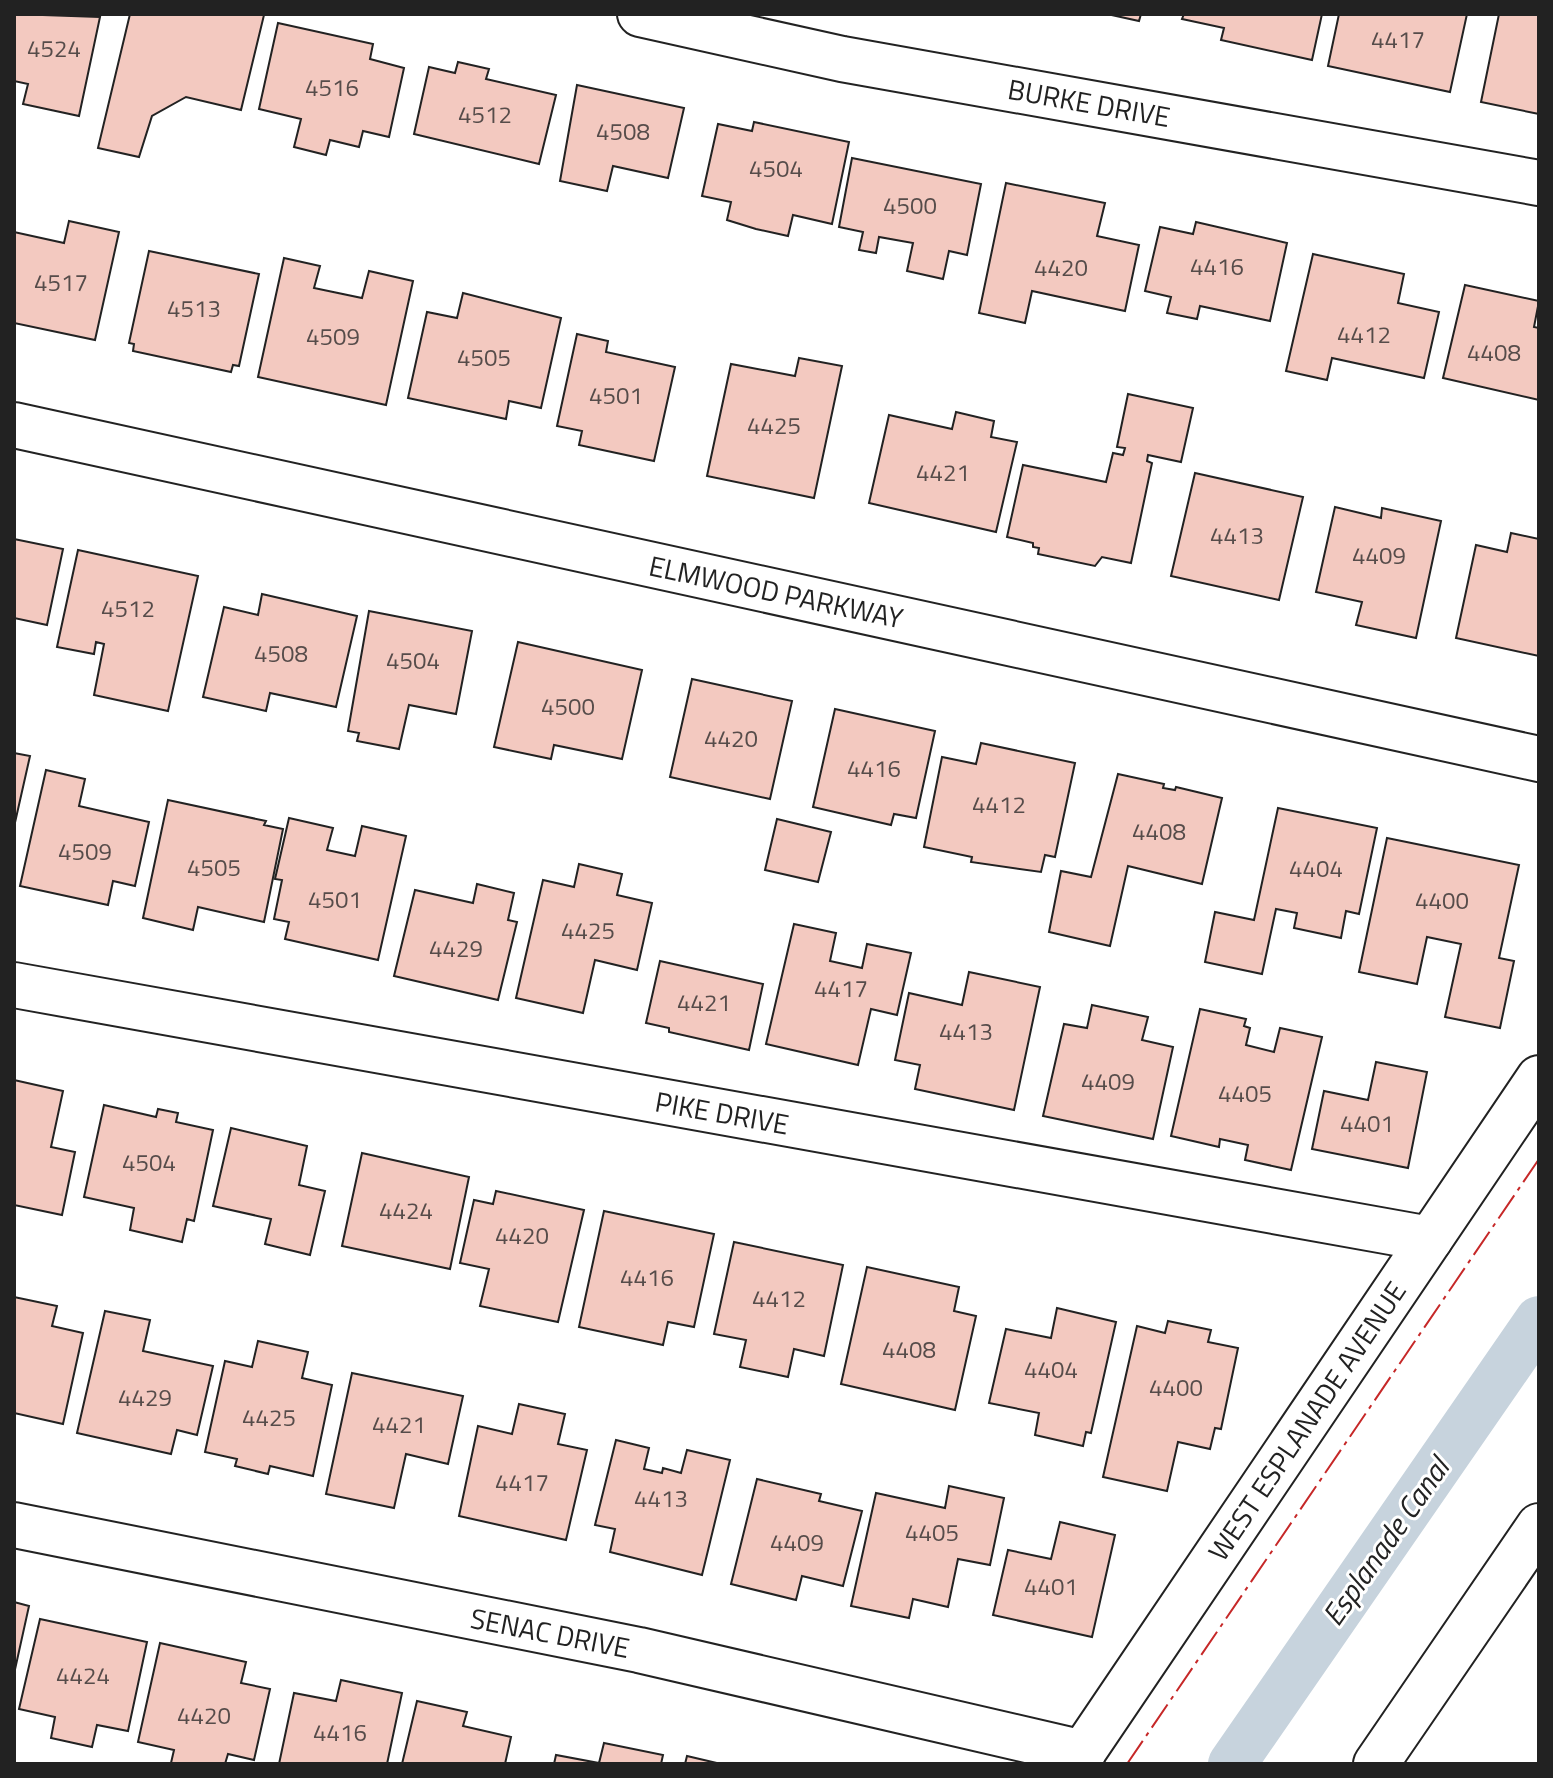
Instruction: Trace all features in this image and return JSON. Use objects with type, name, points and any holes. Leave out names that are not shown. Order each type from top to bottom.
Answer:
[{"type":"street","name":"BURKE DRIVE","points":[[640,14],[842,59],[1539,183]]},
{"type":"street","name":"ELMWOOD PARKWAY","points":[[14,425],[1539,759]]},
{"type":"street","name":"PIKE DRIVE","points":[[14,985],[1430,1239]]},
{"type":"street","name":"WEST ESPLANADE AVENUE","points":[[1079,1759],[1539,1078]]},
{"type":"street","name":"SENAC DRIVE","points":[[14,1525],[639,1650],[1079,1759]]},
{"type":"street","points":[[1376,1764],[1539,1526]]},
{"type":"building","points":[[14,14],[100,17],[79,116],[23,104],[28,84],[14,81]]},
{"type":"building","points":[[130,14],[264,15],[241,110],[186,97],[152,116],[139,157],[98,148]]},
{"type":"building","points":[[1107,14],[1141,14],[1139,21]]},
{"type":"building","points":[[1184,14],[1322,14],[1312,60],[1221,40],[1224,28],[1182,19]]},
{"type":"building","points":[[1339,14],[1467,14],[1450,92],[1328,66]]},
{"type":"building","points":[[1499,14],[1539,14],[1539,114],[1481,102]]},
{"type":"building","points":[[278,23],[373,44],[370,59],[404,68],[389,137],[363,131],[359,147],[330,140],[326,155],[294,147],[301,119],[259,109]]},
{"type":"building","points":[[458,62],[489,69],[486,79],[556,95],[539,164],[414,134],[429,67],[455,73]]},
{"type":"building","points":[[577,85],[684,108],[668,178],[613,166],[607,191],[560,181]]},
{"type":"building","points":[[754,122],[849,142],[832,224],[793,215],[788,236],[727,220],[731,202],[702,196],[718,124],[752,131]]},
{"type":"building","points":[[852,158],[981,184],[967,255],[949,251],[943,279],[907,271],[913,243],[879,237],[876,253],[859,250],[863,232],[839,227]]},
{"type":"building","points":[[1006,183],[1105,203],[1097,236],[1139,245],[1125,311],[1032,291],[1025,323],[979,313]]},
{"type":"building","points":[[69,221],[119,232],[95,340],[14,323],[14,232],[64,243]]},
{"type":"building","points":[[1196,222],[1287,243],[1270,321],[1200,306],[1197,319],[1167,313],[1171,297],[1145,291],[1160,227],[1193,234]]},
{"type":"building","points":[[149,251],[259,274],[239,366],[233,365],[231,372],[133,351],[134,344],[129,343]]},
{"type":"building","points":[[1313,254],[1404,274],[1398,303],[1439,312],[1424,378],[1332,358],[1327,380],[1286,371]]},
{"type":"building","points":[[284,258],[320,266],[314,288],[362,298],[369,271],[413,281],[386,405],[258,377]]},
{"type":"building","points":[[1465,285],[1539,301],[1534,327],[1539,328],[1539,400],[1443,378]]},
{"type":"building","points":[[463,293],[561,318],[541,408],[509,401],[506,419],[408,398],[427,312],[457,318]]},
{"type":"building","points":[[577,334],[608,341],[606,352],[675,367],[654,461],[579,445],[582,431],[557,426]]},
{"type":"building","points":[[799,358],[842,366],[814,498],[707,476],[731,364],[795,376]]},
{"type":"building","points":[[1128,394],[1193,408],[1181,462],[1148,455],[1147,461],[1152,463],[1131,563],[1102,557],[1095,566],[1038,554],[1039,548],[1033,547],[1033,543],[1007,537],[1023,465],[1106,482],[1113,453],[1123,455],[1125,448],[1117,447]]},
{"type":"building","points":[[956,412],[994,421],[991,437],[1017,442],[996,532],[869,503],[889,415],[952,429]]},
{"type":"building","points":[[1195,473],[1303,497],[1279,600],[1171,576]]},
{"type":"building","points":[[1335,507],[1381,518],[1382,508],[1441,521],[1416,638],[1356,625],[1362,602],[1316,592]]},
{"type":"building","points":[[1511,533],[1539,539],[1539,656],[1456,638],[1476,545],[1507,552]]},
{"type":"building","points":[[14,539],[63,549],[47,625],[14,618]]},
{"type":"building","points":[[78,550],[198,576],[168,711],[94,695],[104,644],[96,642],[94,654],[57,647]]},
{"type":"building","points":[[262,594],[357,616],[336,707],[270,693],[266,711],[203,697],[224,607],[258,615]]},
{"type":"building","points":[[369,611],[472,631],[456,714],[409,705],[399,749],[357,741],[359,733],[348,731]]},
{"type":"building","points":[[518,642],[642,670],[622,759],[554,745],[551,759],[494,747]]},
{"type":"building","points":[[692,679],[792,701],[770,799],[670,777]]},
{"type":"building","points":[[835,709],[935,731],[916,818],[894,814],[891,825],[813,807]]},
{"type":"building","points":[[981,743],[1075,763],[1055,857],[1045,855],[1041,872],[971,862],[972,857],[924,847],[942,757],[976,764]]},
{"type":"building","points":[[14,753],[30,756],[14,827]]},
{"type":"building","points":[[46,770],[85,779],[79,806],[149,822],[135,886],[113,881],[108,905],[20,886]]},
{"type":"building","points":[[1118,774],[1164,784],[1163,788],[1175,790],[1176,787],[1222,798],[1202,884],[1128,866],[1110,946],[1049,932],[1061,871],[1091,877]]},
{"type":"building","points":[[168,800],[266,821],[264,825],[283,829],[264,922],[198,907],[193,930],[143,918]]},
{"type":"building","points":[[1278,808],[1377,828],[1359,914],[1346,911],[1341,938],[1294,928],[1297,913],[1276,909],[1262,974],[1205,962],[1215,912],[1254,920]]},
{"type":"building","points":[[289,818],[333,828],[327,850],[355,856],[362,826],[406,836],[378,960],[285,939],[289,922],[274,919],[282,880],[275,879]]},
{"type":"building","points":[[777,819],[831,832],[818,882],[765,870]]},
{"type":"building","points":[[1387,838],[1519,865],[1499,958],[1514,961],[1500,1028],[1445,1017],[1461,944],[1427,937],[1417,984],[1359,972]]},
{"type":"building","points":[[579,864],[622,874],[617,895],[652,903],[637,970],[595,960],[583,1013],[516,998],[543,880],[574,887]]},
{"type":"building","points":[[477,884],[514,893],[508,920],[517,922],[498,1000],[394,976],[415,890],[473,903]]},
{"type":"building","points":[[794,924],[836,933],[830,961],[862,968],[867,944],[911,953],[897,1015],[871,1009],[858,1065],[766,1044]]},
{"type":"building","points":[[660,961],[763,984],[749,1050],[669,1032],[669,1028],[646,1023]]},
{"type":"building","points":[[969,972],[1040,987],[1014,1110],[915,1089],[920,1065],[895,1060],[909,993],[962,1005]]},
{"type":"building","points":[[1092,1005],[1148,1017],[1142,1040],[1173,1047],[1153,1139],[1043,1116],[1064,1024],[1087,1028]]},
{"type":"building","points":[[1200,1009],[1246,1019],[1244,1026],[1250,1028],[1246,1045],[1274,1052],[1280,1028],[1322,1037],[1291,1170],[1245,1160],[1248,1145],[1220,1139],[1219,1147],[1171,1136]]},
{"type":"building","points":[[1376,1062],[1427,1072],[1408,1168],[1312,1149],[1324,1091],[1368,1100]]},
{"type":"building","points":[[14,1080],[63,1091],[51,1147],[75,1152],[62,1215],[14,1205]]},
{"type":"building","points":[[104,1105],[156,1117],[158,1109],[178,1113],[176,1122],[213,1130],[194,1221],[187,1219],[182,1242],[130,1230],[134,1208],[84,1197]]},
{"type":"building","points":[[231,1128],[307,1146],[299,1185],[325,1191],[310,1255],[265,1244],[271,1219],[213,1206]]},
{"type":"building","points":[[362,1153],[469,1177],[450,1269],[342,1246]]},
{"type":"building","points":[[496,1191],[584,1210],[558,1322],[480,1306],[489,1269],[460,1263],[474,1200],[493,1204]]},
{"type":"building","points":[[604,1211],[714,1234],[694,1327],[668,1322],[663,1345],[579,1327]]},
{"type":"building","points":[[734,1242],[843,1265],[824,1356],[794,1349],[788,1377],[740,1367],[746,1340],[714,1334]]},
{"type":"building","points":[[867,1267],[959,1287],[954,1311],[976,1316],[955,1410],[841,1384]]},
{"type":"building","points":[[14,1297],[57,1306],[52,1326],[83,1333],[63,1424],[14,1413]]},
{"type":"building","points":[[1057,1308],[1116,1322],[1091,1433],[1086,1432],[1083,1446],[1035,1435],[1039,1413],[989,1403],[1006,1329],[1051,1338]]},
{"type":"building","points":[[105,1311],[150,1320],[143,1351],[213,1366],[197,1435],[177,1430],[171,1454],[77,1433]]},
{"type":"building","points":[[1168,1321],[1211,1330],[1208,1342],[1238,1348],[1221,1429],[1215,1428],[1210,1449],[1178,1442],[1167,1491],[1103,1477],[1137,1326],[1165,1333]]},
{"type":"building","points":[[258,1341],[308,1352],[302,1378],[332,1385],[313,1476],[270,1466],[268,1474],[235,1466],[237,1459],[205,1452],[225,1361],[252,1367]]},
{"type":"building","points":[[352,1373],[463,1396],[448,1464],[406,1454],[394,1508],[326,1494]]},
{"type":"building","points":[[519,1404],[565,1414],[558,1444],[587,1450],[566,1540],[459,1516],[478,1426],[512,1434]]},
{"type":"building","points":[[616,1440],[649,1448],[644,1469],[662,1473],[663,1468],[681,1473],[687,1450],[730,1460],[702,1575],[610,1552],[615,1529],[595,1525]]},
{"type":"building","points":[[757,1479],[821,1494],[819,1501],[862,1511],[843,1586],[802,1576],[796,1600],[731,1584]]},
{"type":"building","points":[[949,1486],[1004,1498],[990,1565],[958,1559],[948,1607],[913,1599],[909,1618],[851,1606],[876,1493],[945,1508]]},
{"type":"building","points":[[1060,1522],[1115,1535],[1092,1637],[993,1615],[1008,1550],[1051,1559]]},
{"type":"building","points":[[14,1602],[29,1606],[14,1674]]},
{"type":"building","points":[[40,1619],[147,1642],[128,1731],[97,1725],[92,1747],[51,1738],[55,1717],[19,1709]]},
{"type":"building","points":[[160,1643],[246,1662],[241,1683],[270,1689],[254,1760],[228,1754],[225,1764],[177,1764],[171,1763],[174,1750],[138,1742]]},
{"type":"building","points":[[341,1680],[402,1693],[387,1764],[279,1764],[294,1693],[336,1701]]},
{"type":"building","points":[[417,1701],[467,1712],[463,1726],[511,1737],[505,1764],[402,1764]]},
{"type":"building","points":[[604,1743],[663,1755],[661,1764],[554,1764],[556,1755],[599,1763]]},
{"type":"building","points":[[687,1756],[721,1764],[685,1764]]},
{"type":"waterway","name":"Esplanade Canal","points":[[1232,1764],[1539,1320]]},
{"type":"power","points":[[1127,1764],[1539,1159]]}]
